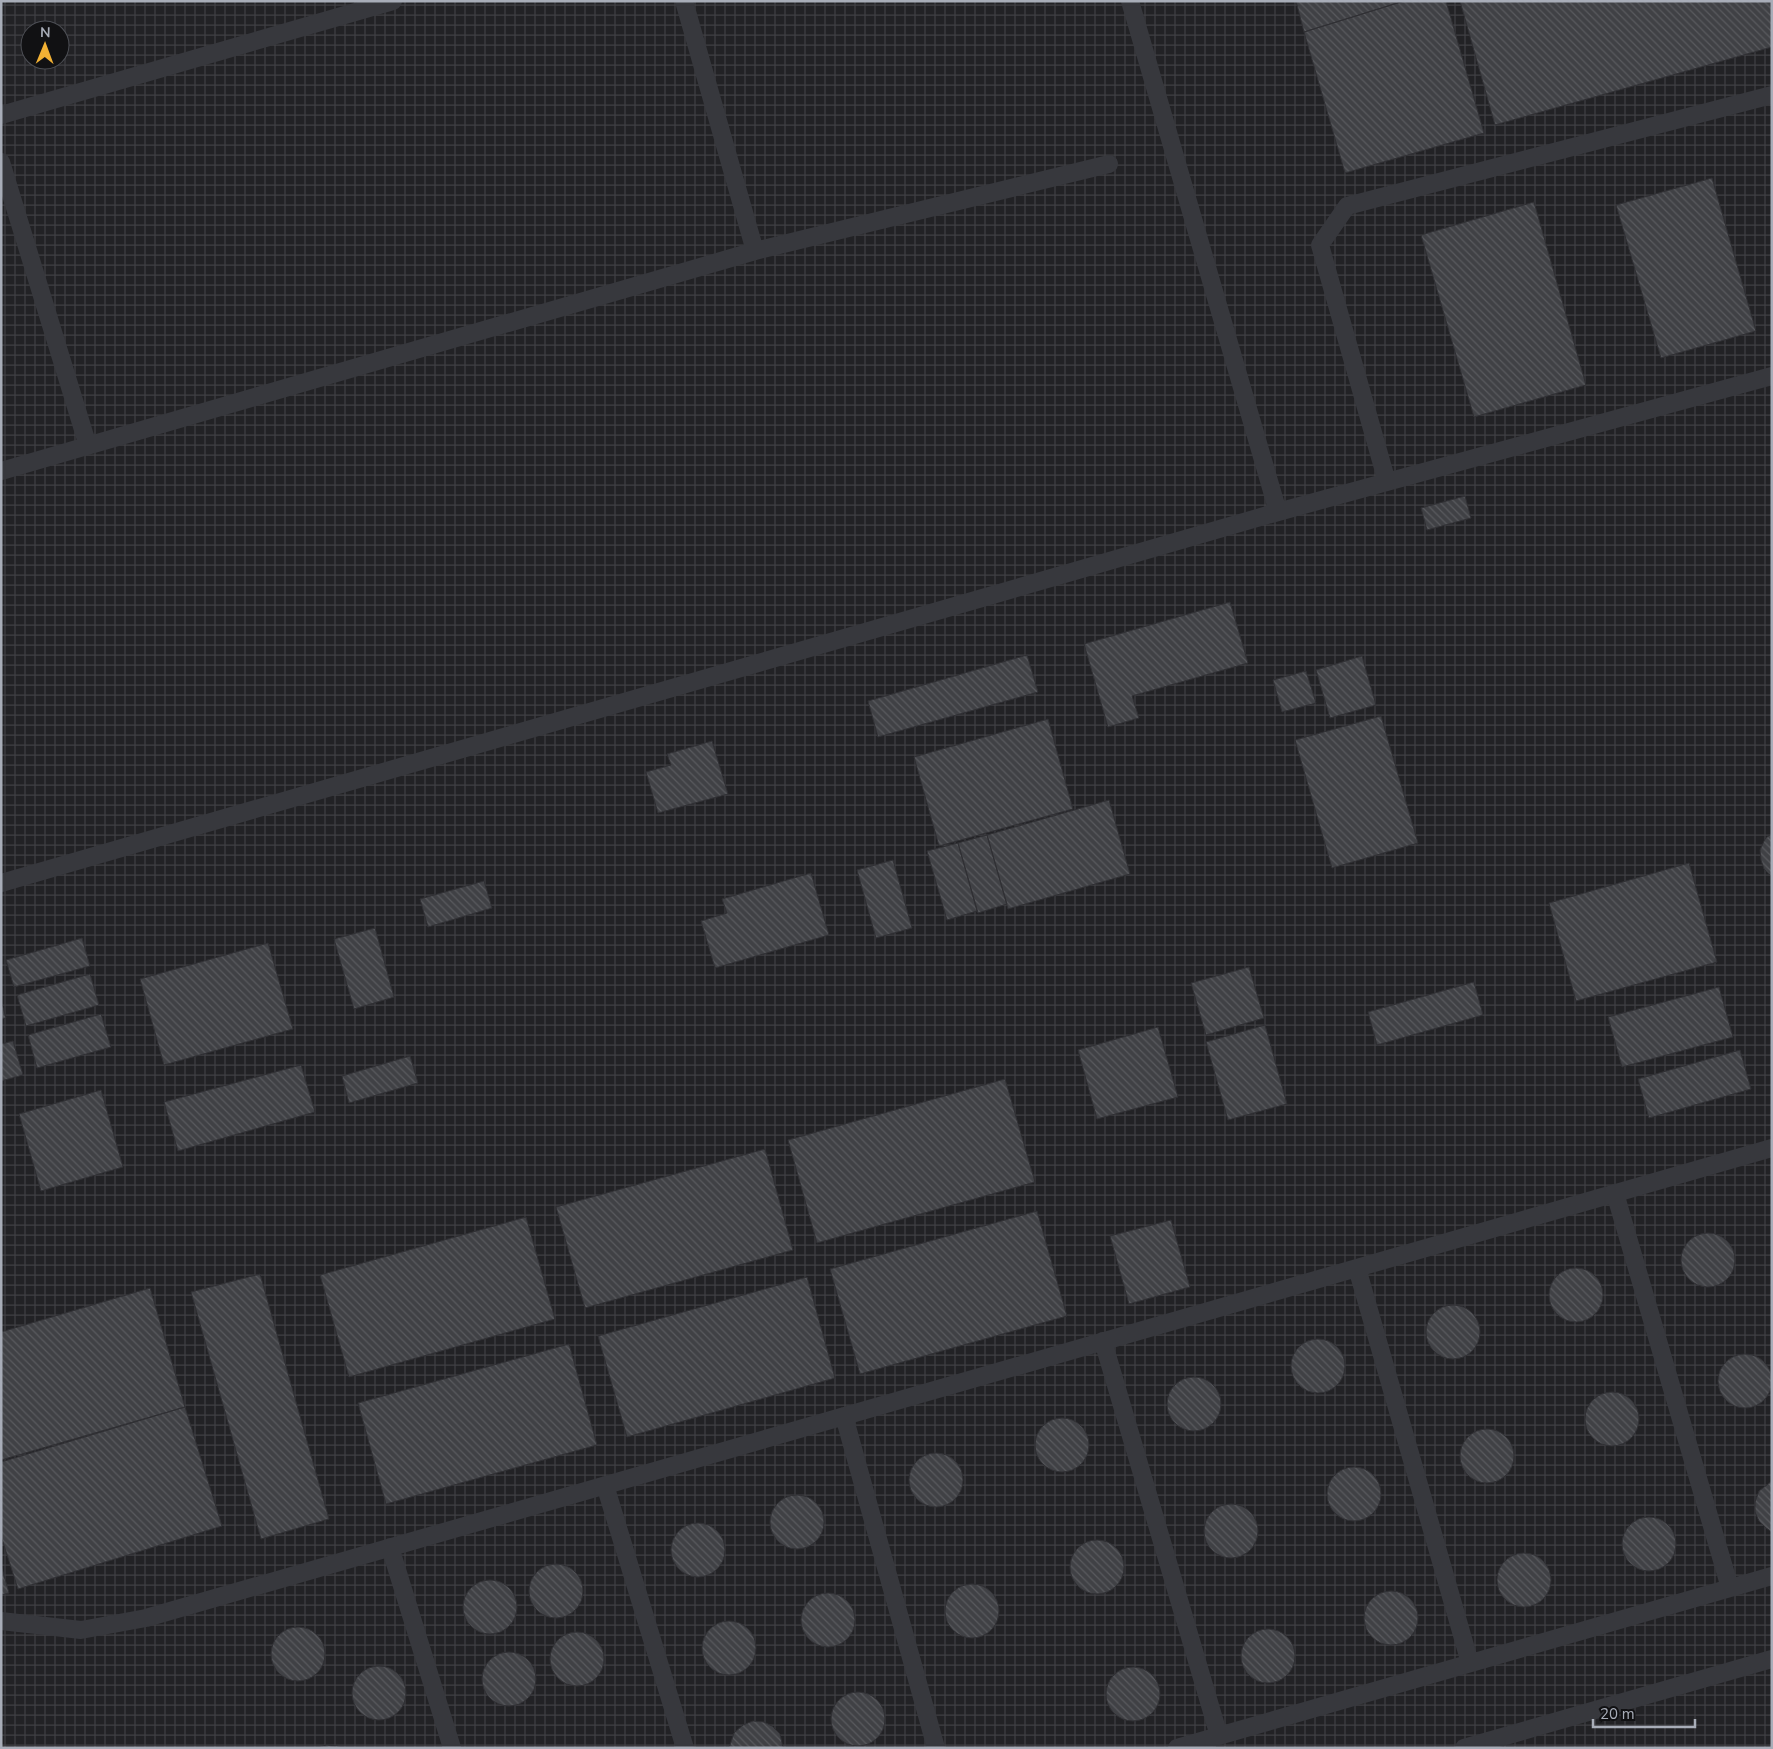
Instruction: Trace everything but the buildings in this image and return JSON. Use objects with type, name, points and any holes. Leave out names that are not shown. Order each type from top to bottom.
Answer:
[{"type":"lane","points":[[1,115],[393,1]]},
{"type":"lane","points":[[684,1],[755,251]]},
{"type":"lane","points":[[1130,1],[1278,512]]},
{"type":"lane","points":[[1387,482],[1320,245],[1347,206],[1772,95]]},
{"type":"lane","points":[[1,162],[88,446]]},
{"type":"lane","points":[[1,471],[755,251],[1109,164]]},
{"type":"lane","points":[[1,883],[1278,512],[1772,376]]},
{"type":"lane","points":[[1,1621],[81,1630],[146,1618],[1772,1148]]},
{"type":"lane","points":[[1615,1193],[1730,1588]]},
{"type":"lane","points":[[1357,1268],[1470,1663]]},
{"type":"lane","points":[[1103,1341],[1219,1736]]},
{"type":"lane","points":[[844,1416],[936,1748]]},
{"type":"lane","points":[[605,1485],[685,1748]]},
{"type":"lane","points":[[390,1547],[452,1748]]},
{"type":"lane","points":[[1177,1748],[1772,1576]]},
{"type":"lane","points":[[1464,1748],[1772,1660]]},
{"type":"shaded area","points":[[1,1],[1772,1],[1772,1748],[1,1748]]}]
